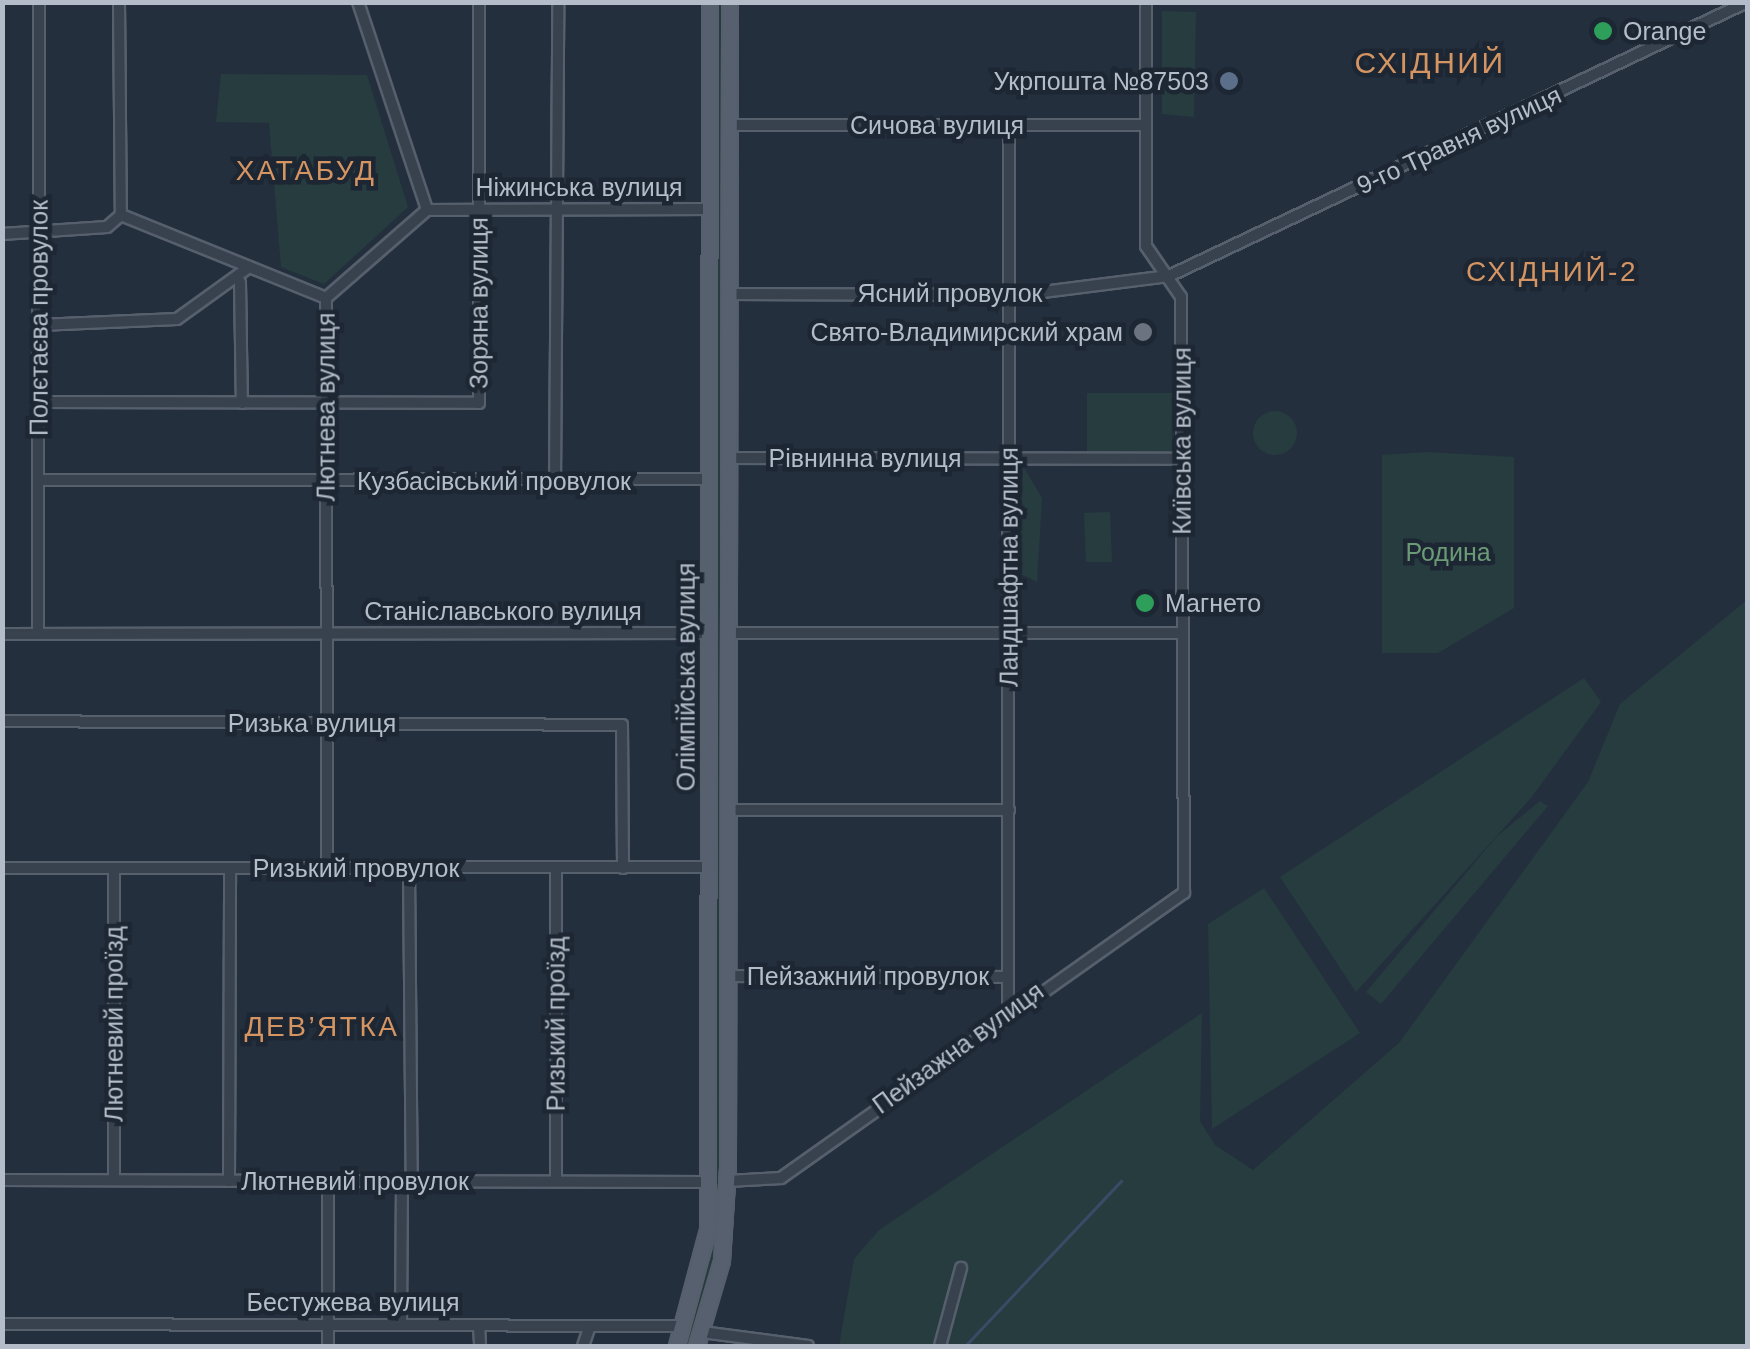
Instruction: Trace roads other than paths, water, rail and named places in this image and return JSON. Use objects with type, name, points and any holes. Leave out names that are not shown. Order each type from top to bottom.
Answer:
[{"type":"main road","name":"Олімпійська вулиця","points":[[677,1346],[706,1243],[710,2]]},
{"type":"main road","name":"Олімпійська вулиця","points":[[700,1339],[722,1261],[728,1181],[730,2]]},
{"type":"main road","name":"Ніжинська вулиця","points":[[709,210],[730,210]]},
{"type":"main road","name":"Станіславського вулиця","points":[[708,634],[728,633]]},
{"type":"main road","points":[[707,1182],[728,1181]]},
{"type":"main road","name":"Бестужева вулиця","points":[[684,1326],[700,1339]]},
{"type":"street","name":"Полєтаєва провулок","points":[[38,634],[39,2]]},
{"type":"street","points":[[119,2],[121,215]]},
{"type":"street","points":[[358,2],[427,210]]},
{"type":"street","name":"Зоряна вулиця","points":[[39,402],[479,403],[479,2]]},
{"type":"street","points":[[555,482],[558,2]]},
{"type":"street","name":"Київська вулиця","points":[[1146,2],[1146,246],[1180,291],[1184,893]]},
{"type":"street","name":"9-го Травня вулиця","points":[[1169,276],[1747,2]]},
{"type":"street","name":"Сичова вулиця","points":[[729,125],[1145,125]]},
{"type":"street","name":"Ландшафтна вулиця","points":[[1008,1010],[1009,125]]},
{"type":"street","name":"Ніжинська вулиця","points":[[427,210],[709,210]]},
{"type":"street","name":"Лютнева вулиця","points":[[327,868],[326,298],[427,210]]},
{"type":"street","points":[[2,234],[106,226],[121,215]]},
{"type":"street","points":[[121,215],[326,298]]},
{"type":"street","points":[[40,325],[177,319],[240,282],[249,267]]},
{"type":"street","name":"Ясний провулок","points":[[729,294],[1009,295],[1169,276]]},
{"type":"street","points":[[240,282],[242,402]]},
{"type":"street","name":"Рівнинна вулиця","points":[[728,458],[1182,459]]},
{"type":"street","name":"Кузбасівський провулок","points":[[39,480],[709,479]]},
{"type":"street","name":"Станіславського вулиця","points":[[728,633],[1183,633]]},
{"type":"street","name":"Станіславського вулиця","points":[[2,634],[708,634]]},
{"type":"street","name":"Ризька вулиця","points":[[2,721],[622,725],[623,868]]},
{"type":"street","points":[[728,810],[1009,810]]},
{"type":"street","name":"Ризький провулок","points":[[2,868],[709,868]]},
{"type":"street","name":"Лютневий проїзд","points":[[114,868],[114,1180]]},
{"type":"street","points":[[228,1180],[230,868]]},
{"type":"street","points":[[401,1325],[407,1181],[408,868]]},
{"type":"street","name":"Ризький проїзд","points":[[556,868],[556,1181]]},
{"type":"street","name":"Пейзажна вулиця","points":[[728,1181],[781,1178],[1008,1010],[1184,893]]},
{"type":"street","name":"Пейзажний провулок","points":[[728,976],[1008,977]]},
{"type":"street","name":"Лютневий провулок","points":[[2,1180],[707,1182]]},
{"type":"street","points":[[328,1181],[328,1346]]},
{"type":"street","points":[[940,1346],[961,1268]]},
{"type":"street","name":"Бестужева вулиця","points":[[2,1324],[684,1326]]},
{"type":"street","points":[[479,1325],[480,1346]]},
{"type":"street","points":[[584,1346],[590,1326]]},
{"type":"street","points":[[700,1339],[808,1346]]},
{"type":"waterway","points":[[965,1346],[1121,1181]]},
{"type":"place","name":"Orange","points":[[1603,31]]},
{"type":"place","name":"Укрпошта №87503","points":[[1229,81]]},
{"type":"place","name":"Свято-Владимирский храм","points":[[1143,332]]},
{"type":"place","name":"Магнето","points":[[1145,603]]},
{"type":"district","name":"СХІДНИЙ","points":[[1430,63]]},
{"type":"district","name":"ХАТАБУД","points":[[306,171]]},
{"type":"district","name":"СХІДНИЙ-2","points":[[1552,272]]},
{"type":"district","name":"ДЕВ’ЯТКА","points":[[322,1027]]},
{"type":"park label","name":"Родина","points":[[1448,552]]}]
